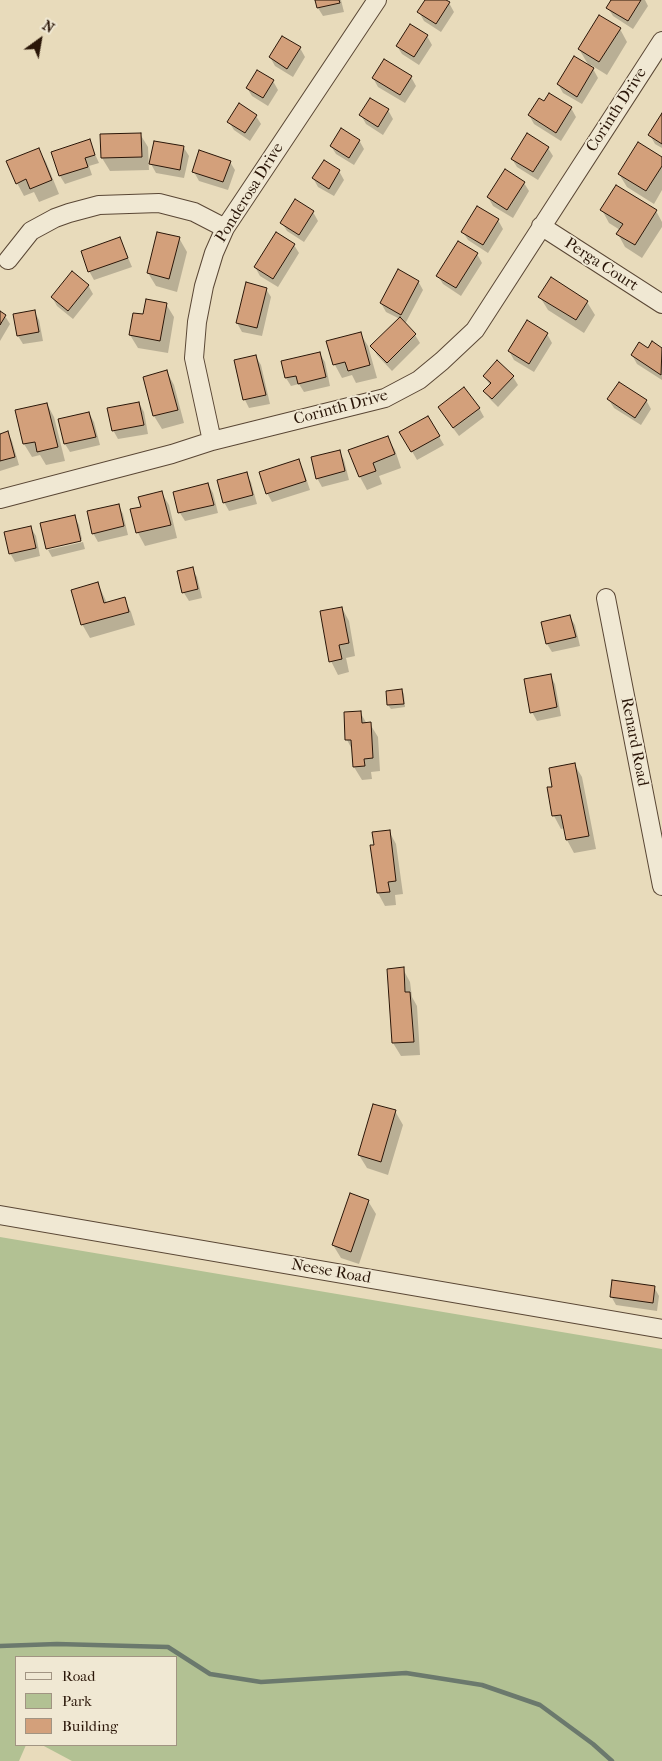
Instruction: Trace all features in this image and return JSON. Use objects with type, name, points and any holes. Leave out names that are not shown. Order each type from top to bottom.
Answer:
[{"type":"street","name":"Ponderosa Drive","points":[[212,441],[194,358],[197,322],[204,286],[214,253],[224,228],[377,0]]},
{"type":"street","name":"Corinth Drive","points":[[0,499],[172,454],[212,441],[386,398],[420,380],[475,330],[662,40]]},
{"type":"street","points":[[8,260],[31,232],[55,218],[99,205],[159,203],[194,212],[224,228]]},
{"type":"street","name":"Perga Court","points":[[541,226],[662,304]]},
{"type":"street","name":"Renard Road","points":[[606,598],[662,886]]},
{"type":"street","name":"Neese Road","points":[[0,1215],[662,1329]]},
{"type":"green space","points":[[0,1237],[662,1349],[662,1761],[72,1761],[44,1746],[178,1746],[178,1656],[15,1656],[15,1746],[26,1746],[19,1761],[0,1761]]},
{"type":"building","points":[[315,0],[339,0],[340,3],[317,8]]},
{"type":"building","points":[[425,0],[446,0],[450,2],[436,24],[417,12]]},
{"type":"building","points":[[611,0],[641,0],[628,21],[606,8]]},
{"type":"building","points":[[599,15],[621,28],[599,62],[578,49]]},
{"type":"building","points":[[410,24],[428,35],[414,57],[396,46]]},
{"type":"building","points":[[282,36],[301,47],[287,69],[269,57]]},
{"type":"building","points":[[574,56],[594,68],[577,97],[557,84]]},
{"type":"building","points":[[384,59],[412,76],[400,95],[372,78]]},
{"type":"building","points":[[257,70],[274,80],[263,98],[246,88]]},
{"type":"building","points":[[549,93],[572,107],[556,133],[528,115],[539,98],[544,101]]},
{"type":"building","points":[[370,98],[389,109],[378,127],[359,115]]},
{"type":"building","points":[[239,103],[257,115],[245,133],[227,122]]},
{"type":"building","points":[[662,113],[662,144],[648,135]]},
{"type":"building","points":[[341,128],[360,140],[349,158],[330,146]]},
{"type":"building","points":[[141,133],[142,157],[101,158],[100,134]]},
{"type":"building","points":[[527,133],[549,147],[533,172],[511,159]]},
{"type":"building","points":[[90,139],[95,155],[85,158],[88,167],[59,176],[51,152]]},
{"type":"building","points":[[154,141],[184,146],[180,170],[149,164]]},
{"type":"building","points":[[638,142],[662,157],[662,166],[646,191],[618,174]]},
{"type":"building","points":[[39,148],[52,180],[30,189],[26,179],[16,184],[6,161]]},
{"type":"building","points":[[199,150],[231,161],[223,182],[192,172]]},
{"type":"building","points":[[324,160],[340,170],[329,189],[312,178]]},
{"type":"building","points":[[505,169],[525,182],[507,210],[487,197]]},
{"type":"building","points":[[616,185],[657,210],[635,245],[616,234],[623,224],[600,210]]},
{"type":"building","points":[[295,199],[314,211],[299,235],[280,223]]},
{"type":"building","points":[[477,206],[499,219],[483,245],[461,232]]},
{"type":"building","points":[[157,232],[180,237],[169,279],[147,273]]},
{"type":"building","points":[[276,232],[295,244],[273,279],[254,267]]},
{"type":"building","points":[[120,237],[128,258],[88,272],[81,251]]},
{"type":"building","points":[[458,241],[478,253],[456,288],[436,276]]},
{"type":"building","points":[[398,269],[419,281],[401,315],[380,303]]},
{"type":"building","points":[[72,271],[89,285],[68,311],[51,297]]},
{"type":"building","points":[[551,277],[588,301],[576,320],[538,297]]},
{"type":"building","points":[[246,282],[267,288],[257,328],[236,323]]},
{"type":"building","points":[[146,299],[167,303],[160,341],[129,335],[133,313],[143,314]]},
{"type":"building","points":[[35,310],[39,332],[17,336],[13,314]]},
{"type":"building","points":[[0,311],[6,315],[0,325]]},
{"type":"building","points":[[400,317],[416,334],[387,363],[370,346]]},
{"type":"building","points":[[527,320],[548,333],[529,364],[508,351]]},
{"type":"building","points":[[361,332],[370,365],[348,371],[345,362],[333,365],[326,341]]},
{"type":"building","points":[[652,341],[662,348],[661,375],[631,355],[639,342],[648,348]]},
{"type":"building","points":[[320,352],[326,377],[298,384],[296,376],[285,378],[281,361]]},
{"type":"building","points":[[256,355],[266,395],[243,400],[234,360]]},
{"type":"building","points":[[497,360],[514,376],[492,399],[483,391],[491,383],[483,376]]},
{"type":"building","points":[[167,370],[178,410],[153,416],[143,377]]},
{"type":"building","points":[[619,382],[647,400],[635,418],[607,399]]},
{"type":"building","points":[[464,387],[480,408],[453,428],[438,407]]},
{"type":"building","points":[[139,402],[144,425],[112,431],[107,408]]},
{"type":"building","points":[[47,403],[58,447],[37,452],[35,442],[23,444],[15,410]]},
{"type":"building","points":[[89,412],[96,437],[64,444],[58,419]]},
{"type":"building","points":[[428,416],[440,436],[411,452],[399,432]]},
{"type":"building","points":[[8,431],[15,457],[0,461],[0,434]]},
{"type":"building","points":[[388,436],[395,454],[373,463],[376,471],[359,477],[348,450]]},
{"type":"building","points":[[340,450],[345,471],[316,479],[311,457]]},
{"type":"building","points":[[299,459],[306,481],[266,494],[259,472]]},
{"type":"building","points":[[247,472],[253,495],[223,503],[217,480]]},
{"type":"building","points":[[208,483],[214,505],[178,513],[173,492]]},
{"type":"building","points":[[162,491],[171,525],[136,533],[130,509],[141,507],[138,497]]},
{"type":"building","points":[[119,504],[124,526],[92,534],[87,511]]},
{"type":"building","points":[[75,515],[81,541],[46,549],[40,523]]},
{"type":"building","points":[[31,526],[36,548],[9,554],[4,532]]},
{"type":"building","points":[[193,567],[198,589],[182,593],[177,571]]},
{"type":"building","points":[[98,582],[104,603],[125,597],[129,612],[81,625],[71,590]]},
{"type":"building","points":[[342,607],[349,643],[339,645],[342,659],[329,662],[320,611]]},
{"type":"building","points":[[570,615],[576,637],[546,644],[541,622]]},
{"type":"building","points":[[551,674],[557,707],[530,713],[524,679]]},
{"type":"building","points":[[402,689],[404,704],[387,705],[386,691]]},
{"type":"building","points":[[361,711],[362,723],[371,722],[373,758],[364,759],[365,766],[353,767],[351,740],[345,740],[344,712]]},
{"type":"building","points":[[575,763],[589,836],[566,840],[561,815],[552,816],[547,787],[552,787],[549,768]]},
{"type":"building","points":[[390,830],[396,881],[388,882],[390,892],[377,893],[370,845],[374,845],[372,832]]},
{"type":"building","points":[[404,967],[405,992],[410,992],[414,1042],[392,1043],[387,969]]},
{"type":"building","points":[[373,1104],[396,1110],[381,1162],[358,1155]]},
{"type":"building","points":[[350,1193],[369,1200],[351,1252],[332,1245]]},
{"type":"building","points":[[612,1280],[655,1286],[653,1303],[610,1297]]},
{"type":"waterway","points":[[0,1646],[57,1644],[168,1647],[210,1674],[261,1682],[406,1673],[482,1685],[540,1705],[593,1744],[612,1761]]}]
